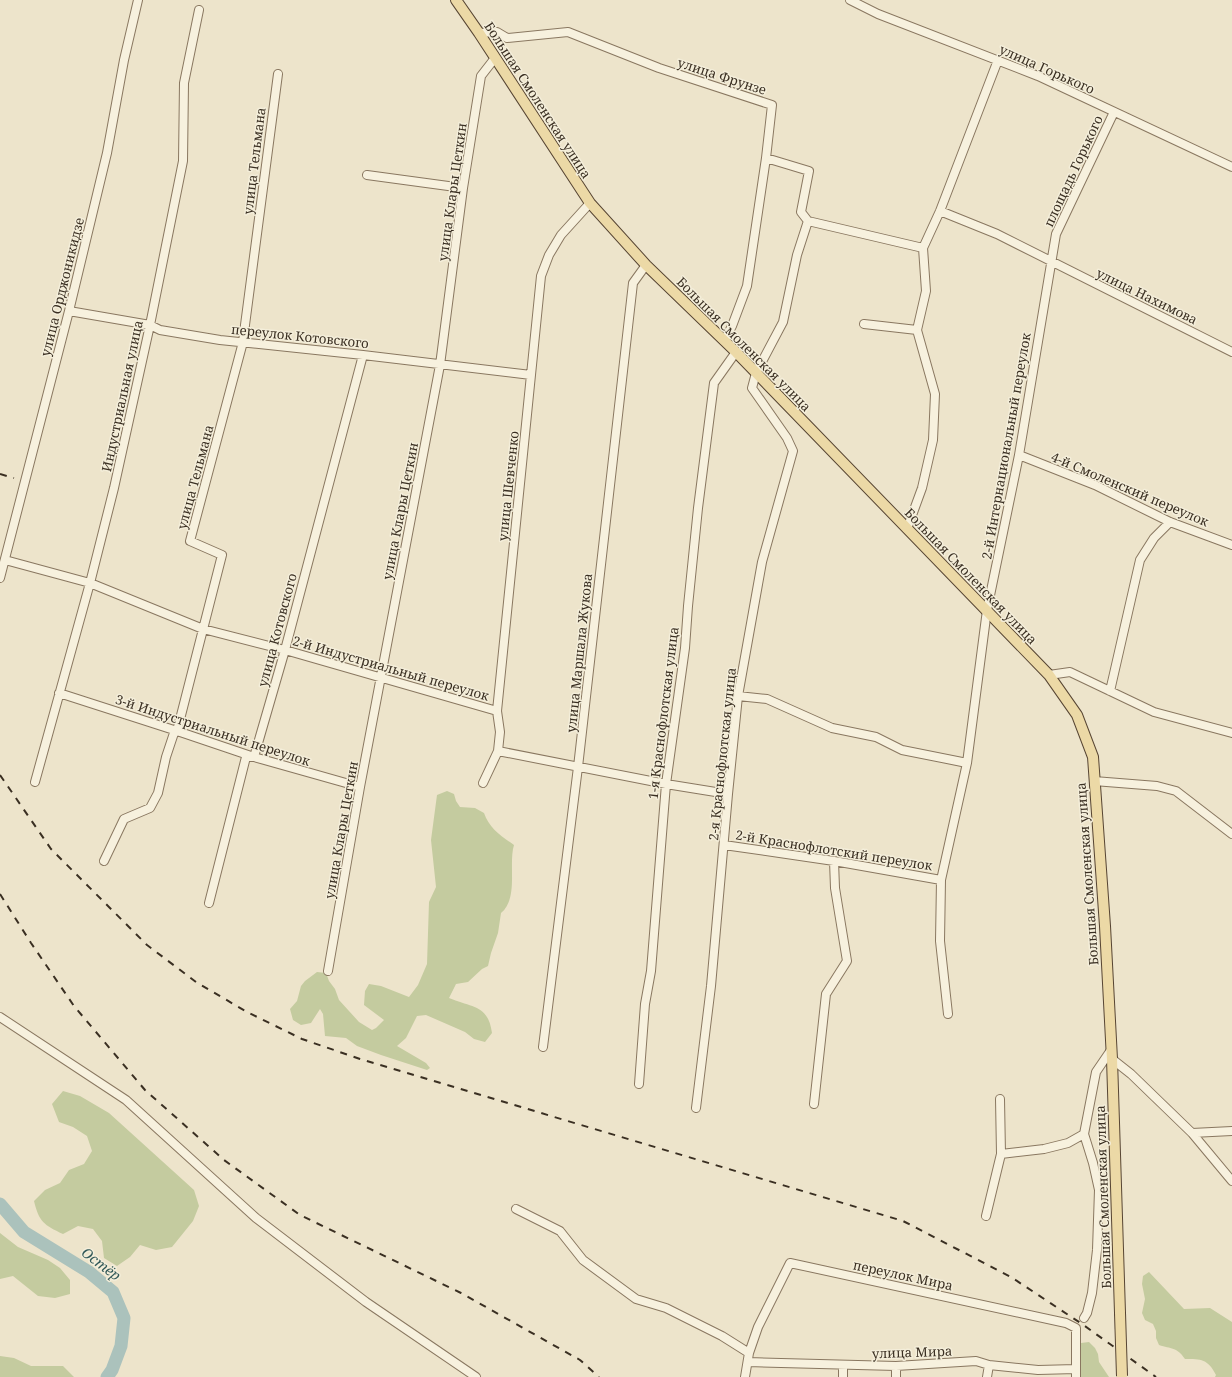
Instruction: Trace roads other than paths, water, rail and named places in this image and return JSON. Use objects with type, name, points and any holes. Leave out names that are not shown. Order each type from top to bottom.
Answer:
[{"type":"main road","name":"Большая Смоленская улица","points":[[456,0],[590,204],[646,265],[736,352],[1049,675],[1077,715],[1093,757],[1105,926],[1122,1377]]},
{"type":"street","name":"улица Орджоникидзе","points":[[0,578],[69,311],[106,153],[124,60],[138,0]]},
{"type":"street","name":"улица Горького","points":[[850,0],[878,14],[1038,76],[1232,167]]},
{"type":"street","name":"Индустриальная улица","points":[[35,782],[90,583],[114,488],[150,325],[183,161],[184,83],[199,10]]},
{"type":"street","name":"улица Фрунзе","points":[[479,33],[497,32],[507,38],[568,32],[659,68],[772,105],[766,158],[747,286],[732,326],[724,341]]},
{"type":"street","name":"улица Клары Цеткин","points":[[328,971],[380,678],[440,364],[462,188],[482,76],[495,58]]},
{"type":"street","points":[[907,529],[922,488],[933,440],[935,394],[917,330],[926,291],[923,248],[940,211],[998,60]]},
{"type":"street","name":"улица Тельмана","points":[[104,862],[124,819],[150,808],[158,793],[166,757],[174,734],[177,731],[222,555],[190,542],[243,342],[278,74]]},
{"type":"street","name":"площадь Горького","points":[[1051,262],[1056,234],[1114,112]]},
{"type":"street","points":[[766,158],[809,171],[801,212],[808,221],[923,248]]},
{"type":"street","points":[[367,175],[462,188]]},
{"type":"street","name":"улица Шевченко","points":[[483,783],[498,751],[500,732],[497,711],[541,276],[548,255],[561,235],[590,204]]},
{"type":"street","points":[[940,211],[997,234],[1051,262]]},
{"type":"street","points":[[756,373],[783,322],[797,255],[808,221]]},
{"type":"street","name":"улица Нахимова","points":[[1051,262],[1232,352]]},
{"type":"street","name":"2-й Интернациональный переулок","points":[[948,1014],[940,942],[941,880],[967,763],[987,610],[1019,455],[1051,262]]},
{"type":"street","name":"улица Маршала Жукова","points":[[543,1046],[578,767],[634,282],[646,265]]},
{"type":"street","name":"переулок Котовского","points":[[69,311],[150,325],[160,330],[220,340],[531,375]]},
{"type":"street","points":[[864,324],[917,330]]},
{"type":"street","name":"1-я Краснофлотская улица","points":[[638,1084],[645,1004],[651,971],[666,784],[685,648],[698,508],[714,383],[736,352]]},
{"type":"street","name":"улица Котовского","points":[[209,904],[246,757],[254,757],[285,650],[363,355]]},
{"type":"street","name":"2-я Краснофлотская улица","points":[[696,1108],[711,986],[738,696],[762,562],[793,451],[787,438],[752,388],[756,373]]},
{"type":"street","name":"4-й Смоленский переулок","points":[[1019,455],[1095,485],[1170,522],[1232,546]]},
{"type":"street","points":[[1110,691],[1140,560],[1154,538],[1170,522]]},
{"type":"street","name":"2-й Индустриальный переулок","points":[[5,560],[90,583],[204,629],[285,650],[497,711]]},
{"type":"street","points":[[1049,675],[1070,672],[1154,712],[1232,733]]},
{"type":"street","name":"3-й Индустриальный переулок","points":[[59,693],[254,757],[360,787]]},
{"type":"street","points":[[738,696],[767,699],[832,728],[876,737],[902,750],[967,763]]},
{"type":"street","points":[[498,751],[666,784],[728,794]]},
{"type":"street","points":[[1094,781],[1157,786],[1176,791],[1232,834]]},
{"type":"street","name":"2-й Краснофлотский переулок","points":[[724,845],[834,861],[941,880]]},
{"type":"street","points":[[814,1104],[826,994],[847,960],[835,888],[834,861]]},
{"type":"street","points":[[0,1017],[126,1100],[256,1218],[366,1302],[476,1377]]},
{"type":"street","points":[[1084,1318],[1092,1293],[1098,1250],[1099,1190],[1084,1134],[1096,1072],[1111,1055],[1192,1133],[1232,1181]]},
{"type":"street","points":[[986,1216],[1002,1154],[1000,1099]]},
{"type":"street","points":[[1192,1133],[1232,1131]]},
{"type":"street","points":[[1002,1154],[1044,1149],[1068,1143],[1084,1134]]},
{"type":"street","points":[[516,1208],[560,1232],[582,1260],[636,1299],[666,1308],[722,1336],[749,1353]]},
{"type":"street","name":"переулок Мира","points":[[745,1377],[749,1353],[758,1327],[790,1263],[1066,1323],[1076,1328],[1076,1373]]},
{"type":"street","name":"улица Мира","points":[[748,1362],[896,1366],[976,1361],[989,1365],[1076,1373]]},
{"type":"street","points":[[843,1365],[843,1377]]},
{"type":"street","points":[[988,1377],[989,1365]]},
{"type":"street","points":[[896,1366],[896,1377]]},
{"type":"waterway","name":"Остёр","points":[[0,1204],[24,1232],[89,1272],[113,1292],[124,1318],[121,1346],[112,1370],[107,1377]]},
{"type":"railway","points":[[0,474],[14,478]]},
{"type":"railway","points":[[0,775],[51,849],[147,945],[196,982],[247,1012],[302,1039],[360,1059],[903,1221],[1011,1277],[1082,1324],[1156,1377]]},
{"type":"railway","points":[[0,894],[74,1006],[145,1090],[224,1160],[300,1215],[461,1293],[580,1360],[599,1377]]}]
